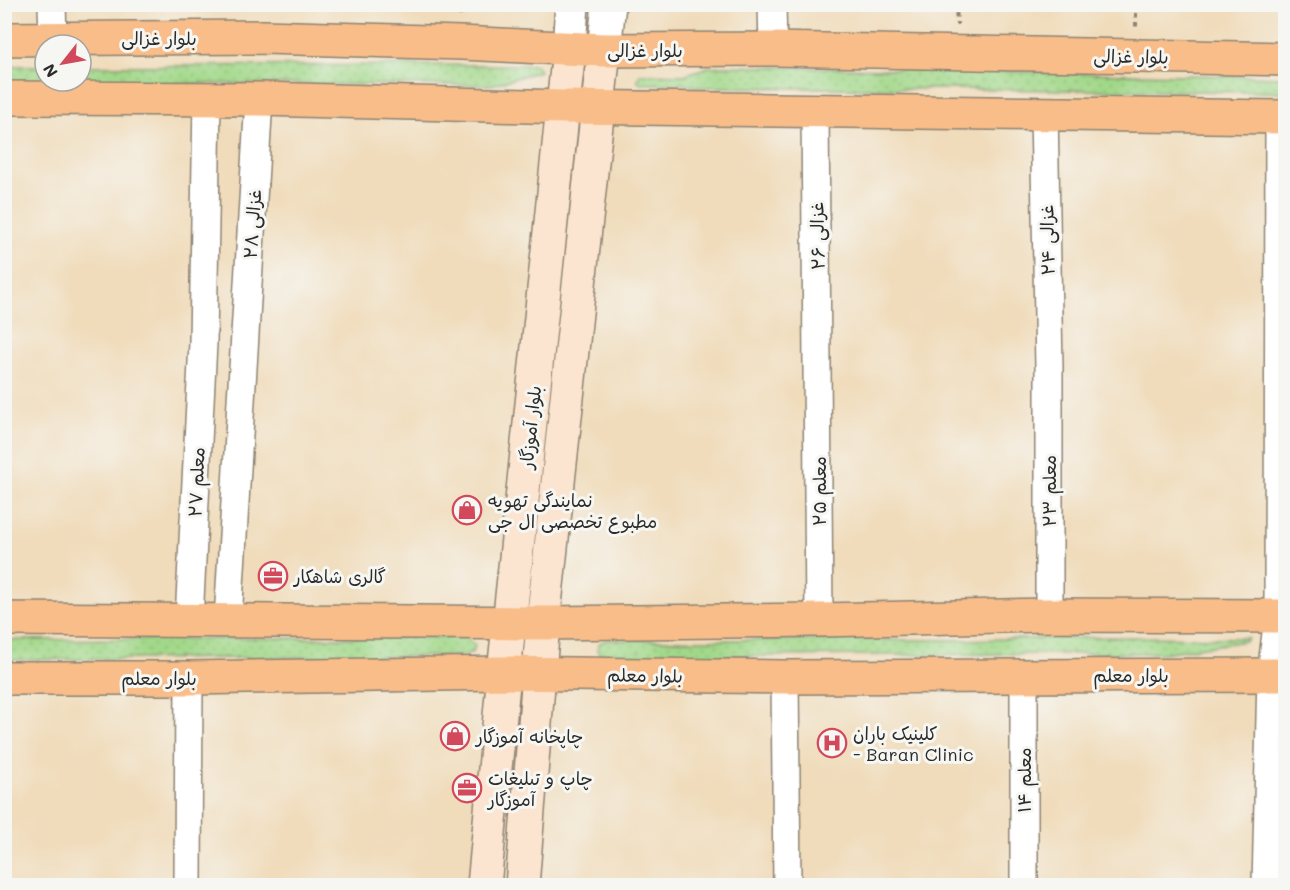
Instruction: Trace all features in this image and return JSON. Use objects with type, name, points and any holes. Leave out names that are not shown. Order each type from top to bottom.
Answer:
[{"type":"main road","name":"بلوار غزالی","points":[[93,39],[264,37],[604,50],[773,50],[1286,59]]},
{"type":"main road","name":"بلوار غزالی","points":[[4,39],[33,39]]},
{"type":"main road","name":"بلوار آموزگار","points":[[484,885],[569,49]]},
{"type":"main road","name":"بلوار آموزگار","points":[[522,885],[543,623],[604,50]]},
{"type":"main road","points":[[4,98],[259,99],[564,107],[1282,117]]},
{"type":"main road","points":[[4,619],[543,623],[1049,615],[1282,616]]},
{"type":"main road","name":"بلوار معلم","points":[[4,678],[189,678],[504,673],[785,677],[1278,675]]},
{"type":"street","points":[[52,4],[53,33]]},
{"type":"street","name":"بلوار آموزگار","points":[[569,49],[572,4]]},
{"type":"street","name":"بلوار آموزگار","points":[[604,50],[609,4]]},
{"type":"street","points":[[772,4],[773,50]]},
{"type":"street","name":"معلم ۲۷","points":[[189,620],[203,343],[207,99]]},
{"type":"street","name":"غزالی ۲۸","points":[[228,620],[259,99]]},
{"type":"street","name":"غزالی ۲۶","points":[[815,110],[818,361]]},
{"type":"street","name":"غزالی ۲۴","points":[[1044,113],[1049,367]]},
{"type":"street","points":[[1266,885],[1282,616],[1278,379],[1282,117]]},
{"type":"street","name":"معلم ۲۵","points":[[818,361],[819,620]]},
{"type":"street","name":"معلم ۲۳","points":[[1049,367],[1049,615]]},
{"type":"street","name":"معلم ۱۴","points":[[1024,675],[1024,885]]},
{"type":"street","points":[[785,677],[787,885]]},
{"type":"street","points":[[188,885],[189,678]]},
{"type":"green space","points":[[537,65],[540,71],[491,85],[93,83],[93,66]]},
{"type":"green space","points":[[5,66],[33,66],[33,83],[5,83]]},
{"type":"green space","points":[[708,67],[1285,77],[1286,92],[699,87],[638,82],[641,74],[684,75]]},
{"type":"green space","points":[[462,637],[475,646],[473,652],[463,656],[5,660],[4,640]]},
{"type":"green space","points":[[1117,637],[1248,638],[1245,641],[1163,653],[609,657],[601,656],[597,650],[600,643],[608,640],[955,640]]},
{"type":"place","name":"نمایندگی تهویه مطبوع تخصصی ال جی","points":[[467,510]]},
{"type":"place","name":"گالری شاهکار","points":[[273,576]]},
{"type":"place","name":"چاپخانه آموزگار","points":[[455,736]]},
{"type":"place","name":"کلینیک باران - Baran Clinic","points":[[832,743]]},
{"type":"place","name":"چاپ و تبلیغات آموزگار","points":[[467,788]]}]
